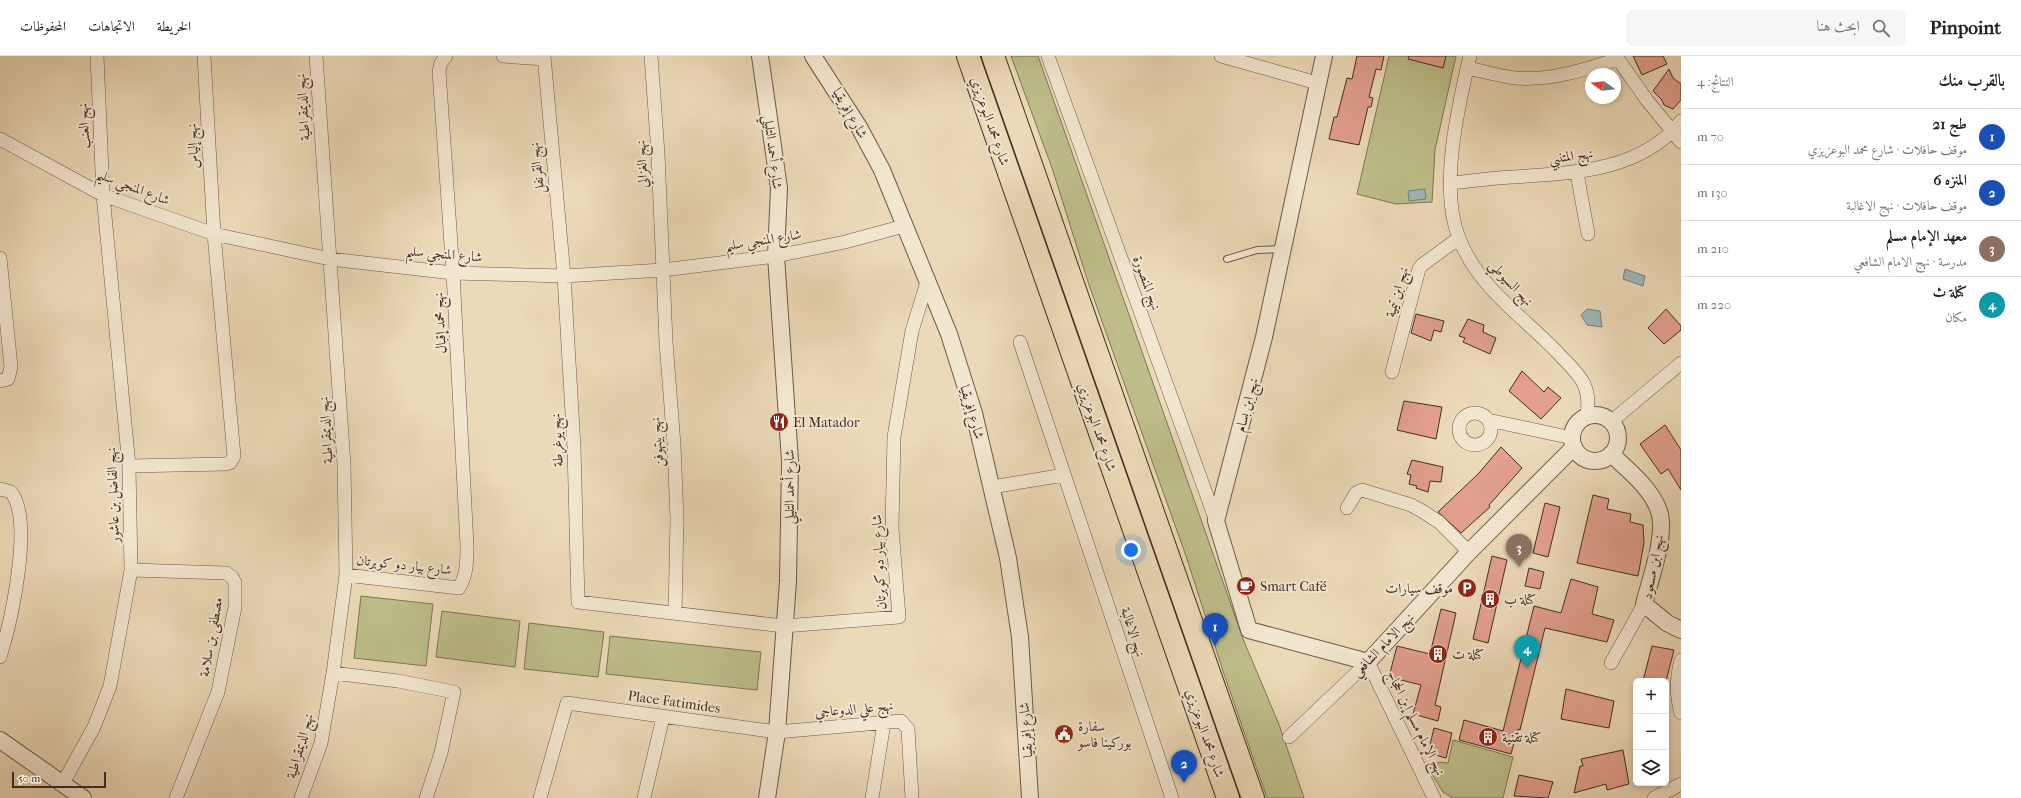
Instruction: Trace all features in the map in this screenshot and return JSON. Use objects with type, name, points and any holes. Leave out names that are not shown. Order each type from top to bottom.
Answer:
[{"type":"highway","name":"شارع محمد البوعزيزي","points":[[968,56],[1228,798]]},
{"type":"highway","name":"شارع محمد البوعزيزي","points":[[993,56],[1253,798]]},
{"type":"street","name":"نهج العنب","points":[[97,56],[103,195]]},
{"type":"street","name":"نهج إلياس","points":[[129,466],[225,464],[233,460],[214,234],[204,56]]},
{"type":"street","name":"نهج الديمقراطية","points":[[301,798],[321,743],[333,673],[346,575],[344,465],[316,56]]},
{"type":"street","name":"نهج محمد إقبال","points":[[446,56],[441,63],[439,71],[453,273],[467,546],[464,581],[459,588]]},
{"type":"street","points":[[503,56],[544,58]]},
{"type":"street","name":"نهج الغزالي","points":[[651,56],[658,154],[663,270]]},
{"type":"street","name":"شارع أحمد التليلي","points":[[760,56],[779,188],[776,256],[790,461],[788,582],[777,732],[767,798]]},
{"type":"street","name":"شارع إفريقيا","points":[[813,56],[858,127],[882,170],[949,334],[966,386],[992,487],[1008,558],[1020,637],[1030,798]]},
{"type":"street","name":"نهج المنصورة","points":[[1048,56],[1216,521]]},
{"type":"street","name":"نهج ابن بسام","points":[[1216,521],[1264,337],[1317,83],[1324,56]]},
{"type":"street","points":[[1228,57],[1317,83]]},
{"type":"street","name":"نهج القرنفل","points":[[544,58],[564,276]]},
{"type":"street","points":[[1468,62],[1515,78],[1545,77],[1582,71],[1617,58],[1672,133],[1681,142]]},
{"type":"street","name":"نهج السيوطي","points":[[1468,62],[1451,158],[1453,214],[1459,238],[1472,264],[1485,282],[1552,348],[1583,383],[1588,396],[1586,417]]},
{"type":"street","name":"نهج المتنبي","points":[[1451,183],[1577,173],[1610,166],[1642,152],[1672,133],[1681,121]]},
{"type":"street","name":"شارع المنجي سليم","points":[[0,139],[103,195],[214,234],[330,259],[453,273],[564,276],[663,270],[776,256],[845,242],[904,226]]},
{"type":"street","points":[[1577,173],[1588,234]]},
{"type":"street","name":"نهج الفاضل بن عاشور","points":[[63,783],[94,727],[110,686],[131,570],[129,466],[103,195]]},
{"type":"street","name":"نهج ابن تيمية","points":[[1392,372],[1419,269],[1422,265],[1459,238]]},
{"type":"street","points":[[0,258],[11,366],[8,379],[0,381]]},
{"type":"street","name":"نهج بيتهوفن","points":[[663,270],[677,519],[675,613]]},
{"type":"street","name":"نهج يوغرطة","points":[[564,276],[574,447],[578,602]]},
{"type":"street","name":"شارع بيار دو كوبرتان","points":[[578,602],[784,626],[899,617],[892,528],[894,437],[912,331],[928,282]]},
{"type":"street","name":"نهج الاغالبة","points":[[1020,342],[1172,798]]},
{"type":"street","points":[[1612,421],[1681,363]]},
{"type":"street","points":[[1595,415],[1612,421],[1618,438],[1616,447],[1611,454],[1604,459],[1591,460],[1579,454],[1573,442],[1574,429],[1579,422],[1586,417],[1595,415]]},
{"type":"street","points":[[1488,420],[1573,442]]},
{"type":"street","name":"نهج الامام الشافعي","points":[[1289,737],[1368,662],[1468,552],[1573,442]]},
{"type":"street","name":"نهج ابن مسعود","points":[[1611,454],[1646,488],[1658,510],[1661,525],[1660,539],[1644,604],[1667,623],[1681,630]]},
{"type":"street","points":[[992,487],[1064,476]]},
{"type":"street","points":[[0,657],[15,598],[20,556],[18,505],[11,492],[2,489]]},
{"type":"street","points":[[1347,508],[1356,493],[1362,490],[1411,505],[1439,522],[1468,552]]},
{"type":"street","points":[[1216,521],[1249,630],[1368,662]]},
{"type":"street","name":"مصطفى بن سلامة","points":[[131,570],[226,573],[232,577],[235,583],[235,607],[218,692],[176,798]]},
{"type":"street","name":"شارع بيار دو كوبرتان","points":[[346,575],[459,588]]},
{"type":"street","points":[[1611,663],[1644,604]]},
{"type":"street","points":[[1681,660],[1677,684],[1678,701],[1681,713]]},
{"type":"street","name":"نهج اﻹمام مسلم إبن الحجاج","points":[[1368,662],[1434,798]]},
{"type":"street","points":[[333,673],[398,681],[454,692],[440,753],[426,798]]},
{"type":"street","name":"Place Fatimides","points":[[540,798],[567,703],[777,732]]},
{"type":"street","points":[[644,798],[663,717]]},
{"type":"street","name":"نهج علي الدوعاجي","points":[[777,732],[901,721],[908,729],[912,798]]},
{"type":"street","points":[[872,798],[884,723]]},
{"type":"street","points":[[0,740],[84,798]]},
{"type":"street","points":[[1654,798],[1681,784]]},
{"type":"lane","points":[[1227,259],[1257,250],[1282,249]]},
{"type":"green space","points":[[1011,56],[1038,56],[1243,639],[1280,727],[1304,798],[1267,798],[1224,674],[1186,556],[1089,285],[1052,168]]},
{"type":"green space","points":[[1389,56],[1456,56],[1435,150],[1432,202],[1396,204],[1357,194]]},
{"type":"green space","points":[[361,596],[433,604],[426,666],[354,658]]},
{"type":"green space","points":[[442,611],[520,621],[515,667],[436,657]]},
{"type":"green space","points":[[529,623],[604,632],[598,677],[524,669]]},
{"type":"green space","points":[[610,636],[761,652],[757,690],[606,674]]},
{"type":"green space","points":[[1453,740],[1513,757],[1503,798],[1453,798],[1443,792],[1429,770],[1439,762],[1448,763]]},
{"type":"water","points":[[1425,189],[1426,199],[1409,201],[1408,191]]},
{"type":"water","points":[[1625,269],[1645,276],[1643,286],[1623,279]]},
{"type":"water","points":[[1587,309],[1600,311],[1602,327],[1587,325],[1581,315]]},
{"type":"building","points":[[1357,56],[1384,56],[1381,70],[1376,69],[1369,97],[1373,98],[1371,107],[1368,107],[1359,145],[1329,139],[1334,117],[1337,117],[1347,78],[1352,79]]},
{"type":"building","points":[[1409,56],[1446,56],[1443,68],[1408,59]]},
{"type":"building","points":[[1633,56],[1663,56],[1667,64],[1642,75]]},
{"type":"building","points":[[1669,69],[1673,78],[1681,84],[1681,100],[1673,109],[1664,105],[1662,100],[1653,91]]},
{"type":"building","points":[[1666,309],[1681,326],[1681,330],[1664,344],[1648,328]]},
{"type":"building","points":[[1416,314],[1444,321],[1441,332],[1434,330],[1431,341],[1411,333]]},
{"type":"building","points":[[1468,319],[1484,325],[1483,332],[1496,338],[1490,354],[1463,342],[1465,338],[1459,336]]},
{"type":"building","points":[[1522,371],[1544,392],[1548,387],[1561,398],[1541,419],[1509,391]]},
{"type":"building","points":[[1404,401],[1442,407],[1436,439],[1397,430]]},
{"type":"building","points":[[1665,425],[1681,450],[1681,490],[1668,469],[1661,474],[1640,444]]},
{"type":"building","points":[[1501,447],[1522,468],[1489,505],[1490,507],[1461,533],[1438,512],[1479,473]]},
{"type":"building","points":[[1412,460],[1443,467],[1441,482],[1430,481],[1428,492],[1416,488],[1417,486],[1409,484],[1411,475],[1407,474]]},
{"type":"building","points":[[1593,495],[1609,499],[1607,509],[1631,514],[1630,522],[1643,525],[1644,543],[1638,576],[1577,563]]},
{"type":"building","points":[[1545,503],[1560,507],[1548,557],[1533,553]]},
{"type":"building","name":"كتلة ب","points":[[1492,556],[1507,560],[1488,643],[1473,639]]},
{"type":"building","points":[[1529,568],[1544,572],[1540,589],[1525,586]]},
{"type":"building","points":[[1571,579],[1598,587],[1592,614],[1614,620],[1607,642],[1545,628],[1520,730],[1518,729],[1511,754],[1459,740],[1464,720],[1503,731],[1534,606],[1561,613]]},
{"type":"building","points":[[1441,609],[1456,613],[1435,705],[1441,707],[1438,721],[1413,714],[1421,685],[1389,677],[1397,646],[1430,654]]},
{"type":"building","points":[[1652,646],[1674,650],[1667,678],[1644,678]]},
{"type":"building","points":[[1566,689],[1614,701],[1609,728],[1561,719]]},
{"type":"building","points":[[1434,728],[1452,733],[1446,758],[1428,753]]},
{"type":"building","points":[[1623,750],[1629,784],[1607,790],[1606,784],[1574,793],[1580,766],[1583,766],[1581,759]]},
{"type":"building","points":[[1519,775],[1553,782],[1548,798],[1514,796]]},
{"type":"place","name":"El Matador","points":[[779,422]]},
{"type":"place","name":"معهد الإمام مسلم","points":[[1519,567]]},
{"type":"place","name":"Smart Café","points":[[1246,586]]},
{"type":"place","name":"موقف سيارات","points":[[1467,588]]},
{"type":"place","name":"كتلة ب","points":[[1490,599]]},
{"type":"place","name":"طج 21","points":[[1215,646]]},
{"type":"place","name":"كتلة ت","points":[[1438,654]]},
{"type":"place","name":"كتلة ث","points":[[1527,668]]},
{"type":"place","name":"سفارة بوركينا فاسو","points":[[1064,734]]},
{"type":"place","name":"كتلة تقنية","points":[[1488,737]]},
{"type":"place","name":"المنزه 6","points":[[1184,783]]}]
